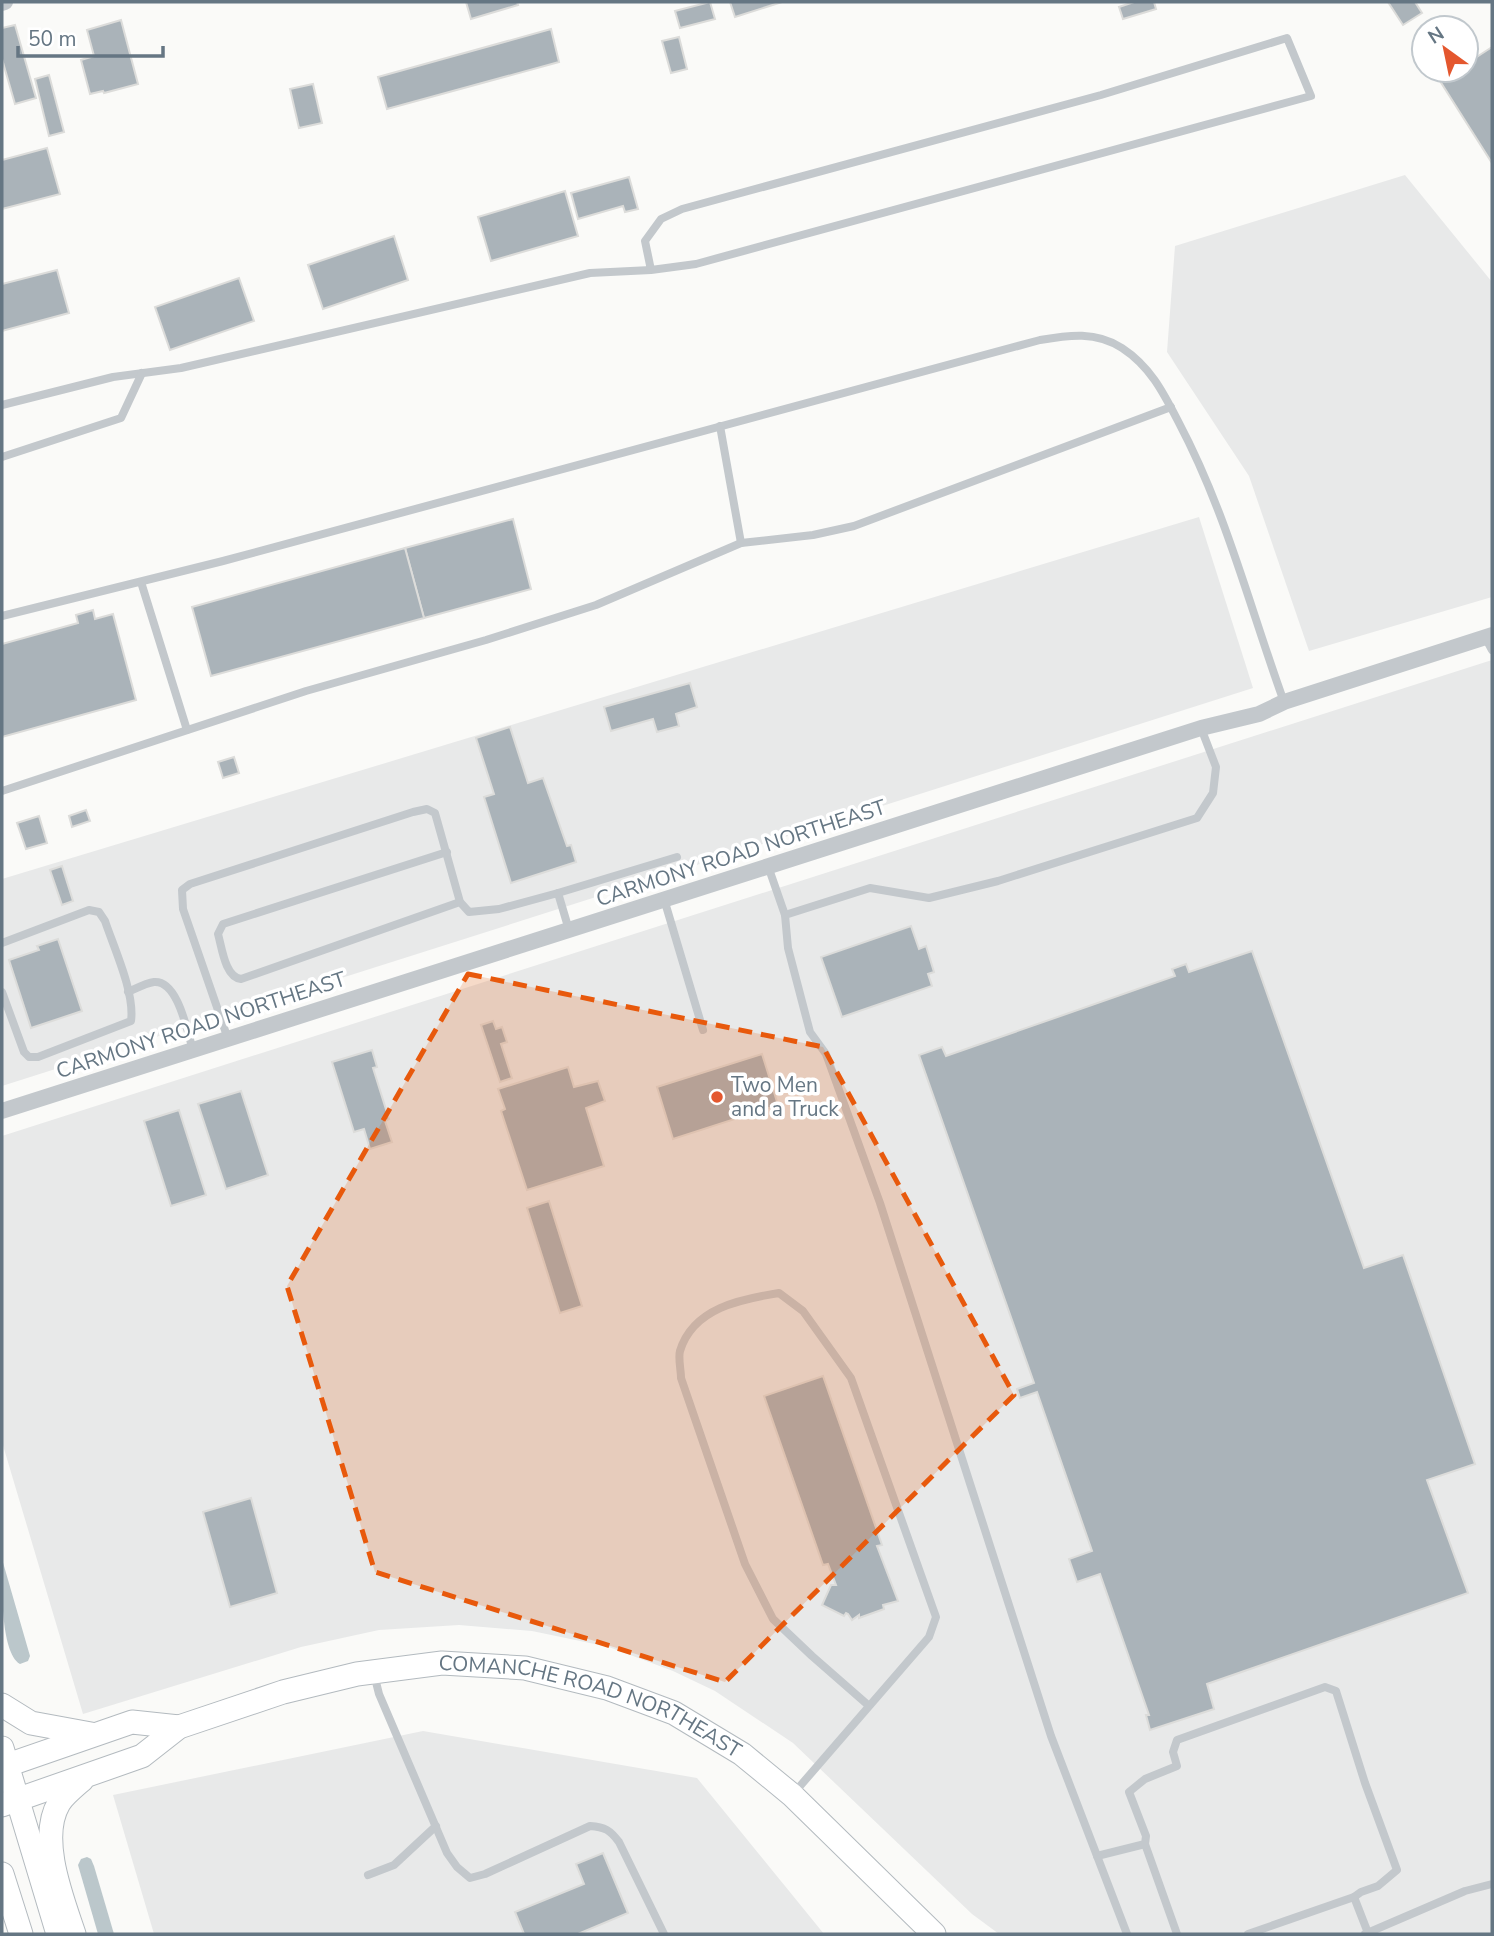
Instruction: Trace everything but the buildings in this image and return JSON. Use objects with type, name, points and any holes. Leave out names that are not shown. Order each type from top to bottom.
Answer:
[{"type":"main road","name":"COMANCHE ROAD NORTHEAST","points":[[9,1803],[142,1756],[180,1727],[283,1692],[373,1671],[442,1663],[525,1668],[607,1688],[674,1713],[742,1754],[792,1795],[934,1934]]},
{"type":"main road","points":[[2,1705],[31,1723],[95,1735]]},
{"type":"main road","name":"COMANCHE ROAD NORTHEAST","points":[[4,1760],[132,1722],[180,1727]]},
{"type":"main road","points":[[4,1760],[9,1803],[58,1934]]},
{"type":"main road","points":[[74,1934],[49,1831],[60,1802],[87,1775]]},
{"type":"main road","points":[[2,1874],[21,1934]]},
{"type":"street","name":"CARMONY ROAD NORTHEAST","points":[[2,1111],[1201,728],[1259,714],[1284,702],[1490,641]]},
{"type":"lane","points":[[2,405],[113,377],[207,362],[590,273],[650,270],[696,264],[1311,96],[1287,38],[1101,95],[682,209],[661,219],[645,241],[650,270]]},
{"type":"lane","points":[[2,616],[141,582],[1040,340],[1070,334],[1086,335],[1120,347],[1154,377],[1171,407],[1214,496],[1284,702]]},
{"type":"lane","points":[[2,457],[121,418],[142,373]]},
{"type":"lane","points":[[2,791],[306,691],[486,640],[596,604],[741,543],[813,535],[855,526],[1171,407]]},
{"type":"lane","points":[[720,426],[741,543]]},
{"type":"lane","points":[[141,582],[187,730]]},
{"type":"lane","points":[[785,915],[870,887],[929,898],[998,881],[1196,818],[1213,793],[1216,767],[1201,728]]},
{"type":"lane","points":[[228,1039],[183,909],[182,890],[190,884],[427,809],[435,813],[460,902],[469,912],[499,909],[677,857]]},
{"type":"lane","points":[[447,852],[223,925],[218,934],[229,972],[235,978],[241,979],[460,902]]},
{"type":"lane","points":[[768,866],[785,915],[788,948],[810,1032],[827,1054],[880,1203],[1035,1688],[1128,1934]]},
{"type":"lane","points":[[558,893],[569,930]]},
{"type":"lane","points":[[664,899],[704,1030]]},
{"type":"lane","points":[[2,943],[89,910],[99,912],[105,921],[128,992],[131,1021],[38,1057],[29,1057],[24,1052],[2,992]]},
{"type":"lane","points":[[128,992],[155,982],[168,986],[175,995],[193,1050]]},
{"type":"lane","points":[[792,1795],[929,1637],[936,1617],[851,1378],[803,1311],[779,1293],[741,1299],[697,1320],[679,1352],[681,1378],[745,1564],[773,1619],[868,1705]]},
{"type":"lane","points":[[373,1671],[379,1695],[447,1853],[457,1867],[470,1878],[485,1874],[590,1826],[604,1827],[611,1831],[619,1842],[664,1934]]},
{"type":"lane","points":[[1177,1934],[1129,1792],[1145,1779],[1177,1766],[1173,1752],[1177,1740],[1325,1687],[1336,1690],[1364,1783],[1397,1870],[1378,1886],[1354,1897],[1248,1934]]},
{"type":"lane","points":[[368,1875],[394,1865],[436,1826]]},
{"type":"lane","points":[[1097,1856],[1145,1844]]},
{"type":"lane","points":[[1354,1897],[1366,1934],[1465,1891],[1492,1884]]},
{"type":"highlighted area","points":[[468,974],[823,1047],[1014,1395],[725,1682],[375,1572],[287,1286]]},
{"type":"shaded area","points":[[1405,175],[1492,282],[1492,597],[1309,651],[1249,476],[1167,352],[1175,246]]},
{"type":"shaded area","points":[[1199,517],[1253,688],[2,1086],[2,879]]},
{"type":"shaded area","points":[[1492,660],[1492,1934],[999,1934],[972,1914],[793,1743],[715,1691],[673,1671],[609,1647],[532,1631],[459,1625],[379,1630],[301,1647],[83,1714],[2,1442],[2,1136]]},
{"type":"shaded area","points":[[2,1559],[30,1656],[28,1661],[20,1664],[13,1657],[6,1632],[2,1599]]},
{"type":"shaded area","points":[[423,1731],[697,1778],[824,1934],[154,1934],[113,1795]]},
{"type":"shaded area","points":[[87,1857],[94,1866],[114,1934],[98,1934],[78,1865],[81,1859]]},
{"type":"place","name":"Two Men and a Truck","points":[[717,1097]]}]
